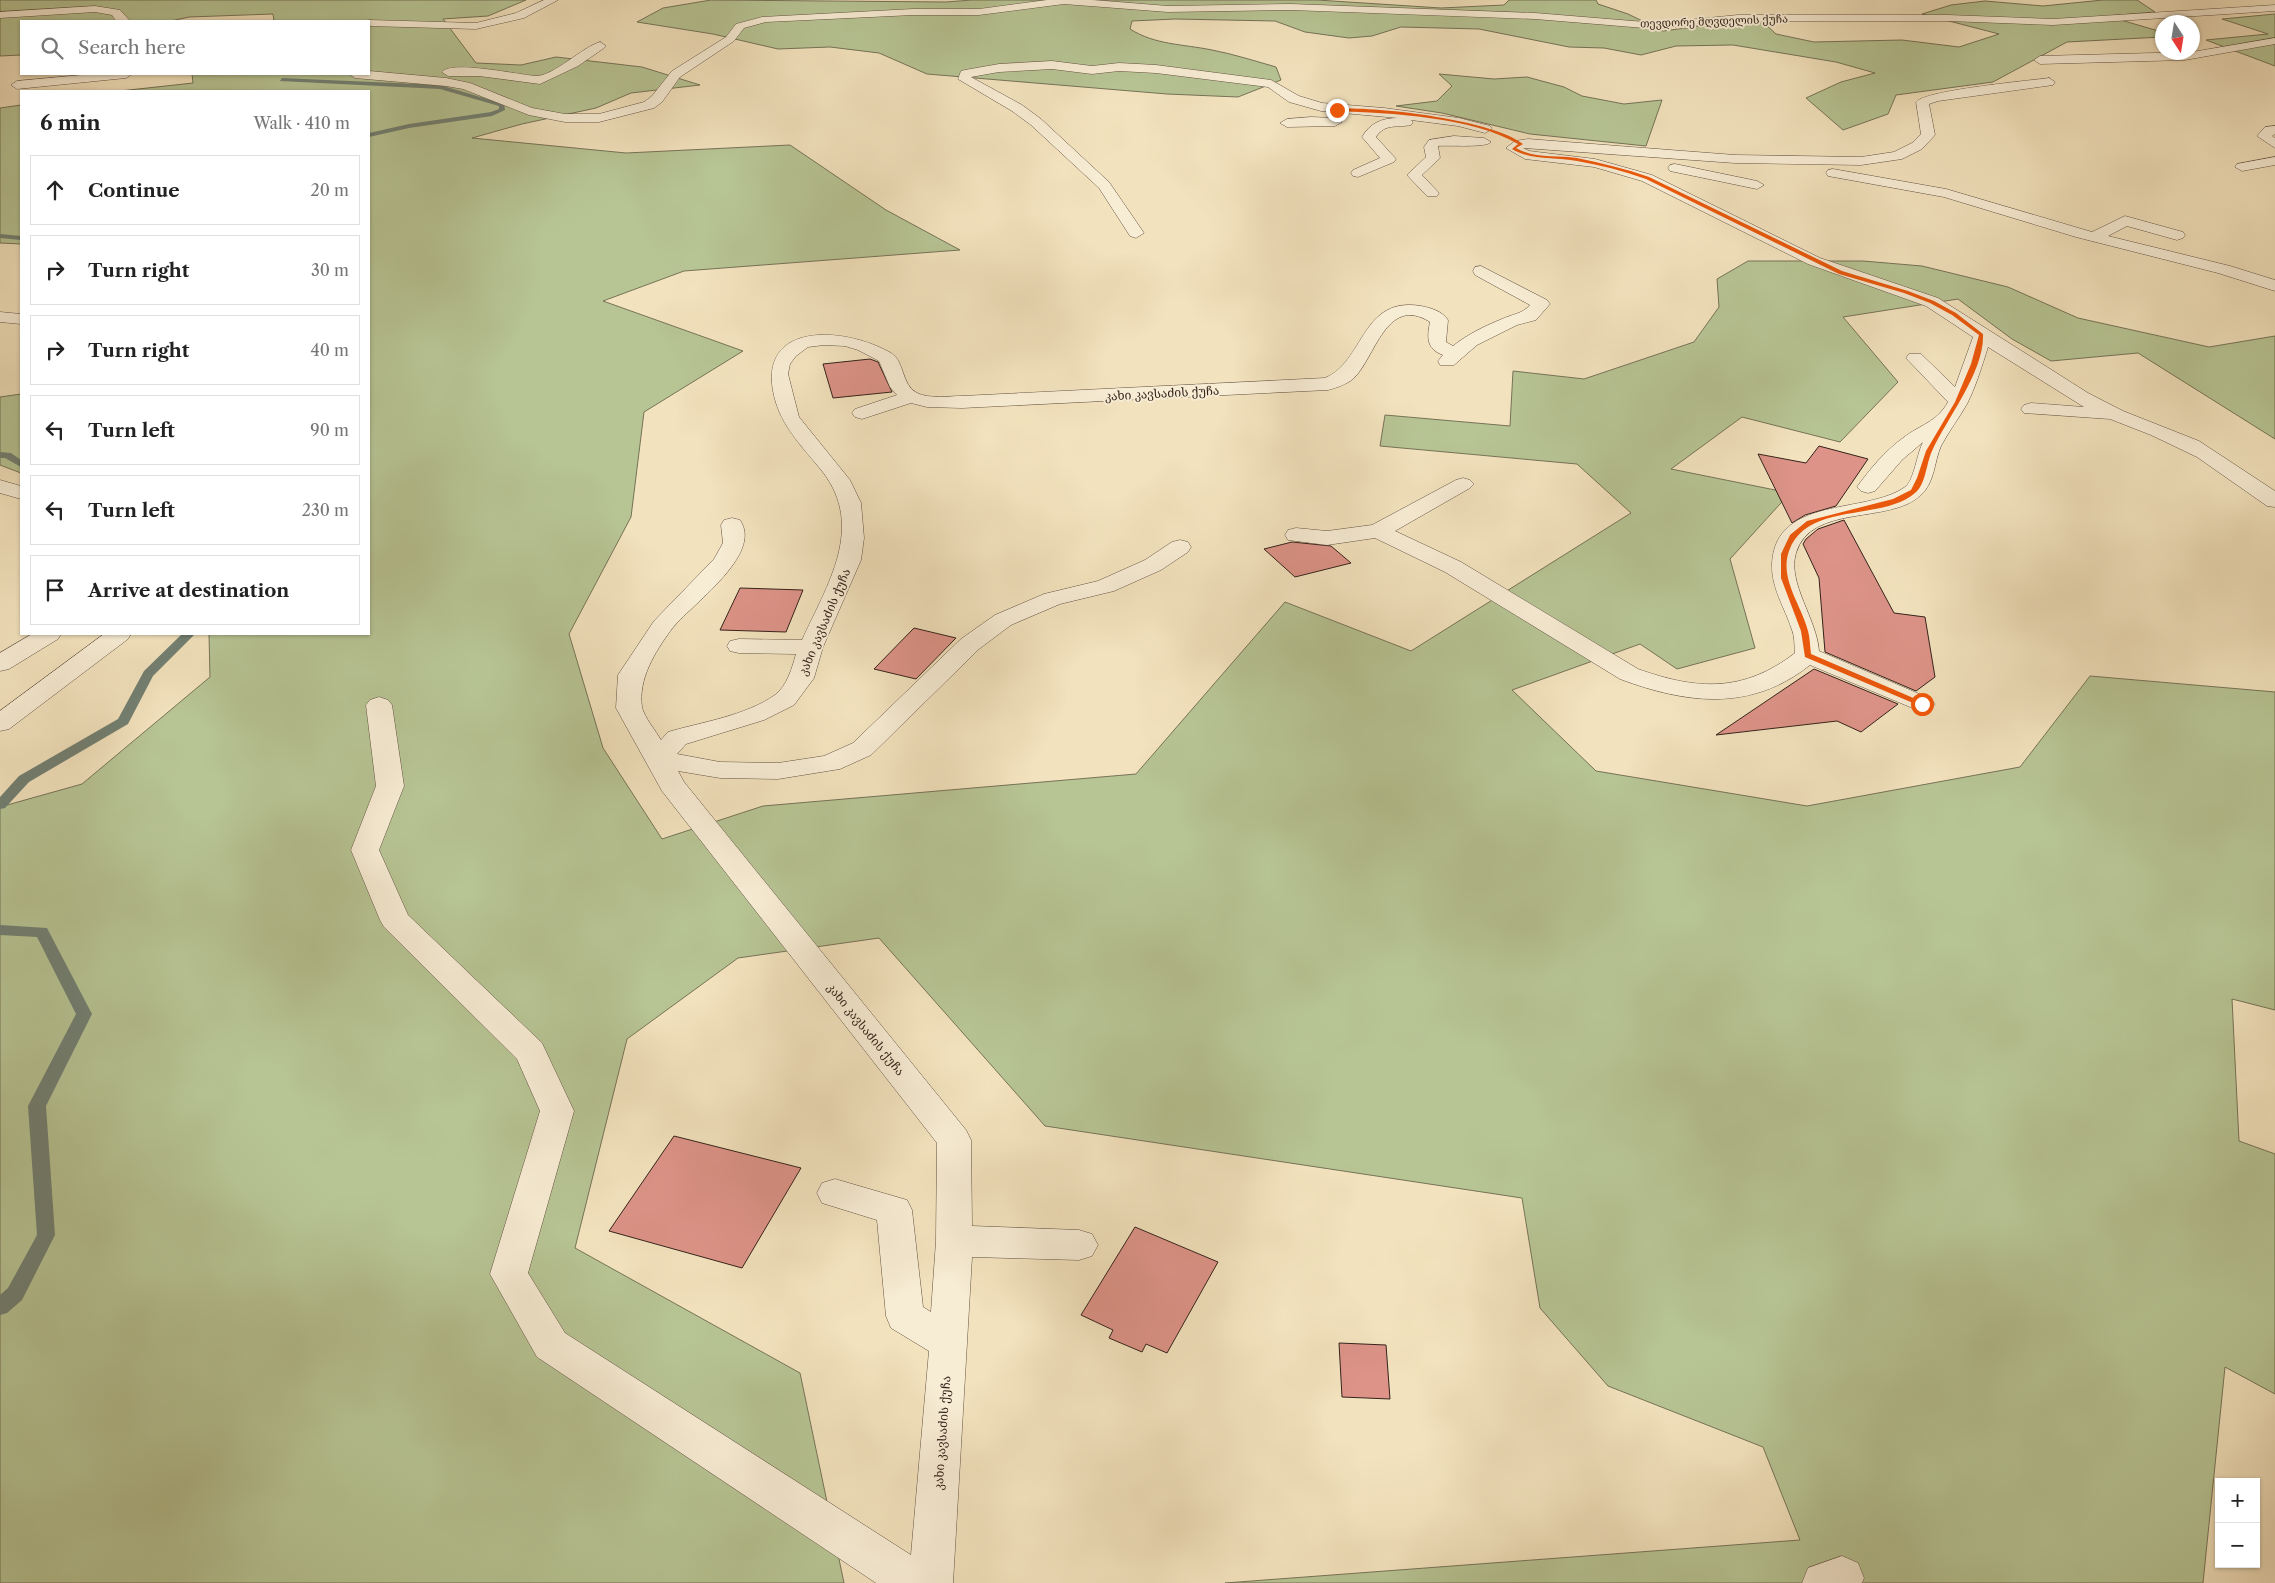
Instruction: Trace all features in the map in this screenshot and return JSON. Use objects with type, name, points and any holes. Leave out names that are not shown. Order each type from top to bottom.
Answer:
[{"type":"street","points":[[370,24],[476,26],[520,16],[552,0]]},
{"type":"street","points":[[2219,0],[2238,0]]},
{"type":"street","name":"თევდორე მღვდელის ქუჩა","points":[[366,75],[446,82],[466,86],[529,111],[565,118],[599,118],[648,105],[657,99],[676,74],[730,39],[740,26],[766,19],[913,12],[979,12],[1064,1],[1168,9],[1291,7],[1535,16],[1633,24],[1683,24],[1738,18],[1948,18],[2054,22],[2275,8]]},
{"type":"street","points":[[0,15],[95,9],[116,12],[120,20]]},
{"type":"street","points":[[1633,24],[1698,11]]},
{"type":"street","points":[[0,24],[20,24]]},
{"type":"street","points":[[2040,60],[2185,56],[2275,41]]},
{"type":"street","points":[[370,66],[479,72],[540,80],[574,63],[600,46]]},
{"type":"street","points":[[2092,48],[2117,59]]},
{"type":"street","points":[[1136,233],[1104,185],[1078,160],[1017,108],[964,79],[965,74],[999,68],[1035,66],[1092,70],[1149,68],[1271,84],[1294,99],[1321,107],[1384,112],[1458,122],[1485,129],[1510,141],[1525,155],[1595,163],[1648,178],[1814,261],[1840,272],[1932,302],[1954,314],[1982,335],[2115,415],[2180,440],[2216,460]]},
{"type":"street","points":[[17,85],[116,75]]},
{"type":"street","points":[[1432,193],[1414,175],[1433,158],[1431,148],[1434,143],[1442,141],[1510,141],[1578,148],[1735,159],[1862,161],[1897,156],[1918,146],[1928,135],[1922,102],[1936,97],[2049,82]]},
{"type":"street","points":[[1287,123],[1311,121],[1383,123],[1398,121],[1485,129]]},
{"type":"street","points":[[1358,173],[1390,158],[1369,137],[1374,126],[1383,123]]},
{"type":"street","points":[[2275,130],[2270,130],[2264,136],[2275,144]]},
{"type":"street","points":[[1578,148],[1649,159],[1700,174],[1757,185]]},
{"type":"street","points":[[1735,159],[1938,192],[2093,236],[2224,269],[2275,286]]},
{"type":"street","points":[[1796,161],[1875,170]]},
{"type":"street","points":[[2242,167],[2275,161]]},
{"type":"street","points":[[2093,236],[2125,221],[2176,235]]},
{"type":"street","points":[[2183,258],[2200,249]]},
{"type":"street","name":"კახი კავსაძის ქუჩა","points":[[931,1583],[949,1343],[954,1241],[954,1140],[672,785],[659,759],[677,738],[755,715],[785,700],[801,678],[811,647],[850,560],[852,530],[850,503],[840,480],[790,418],[778,374],[781,364],[789,352],[803,342],[824,340],[846,341],[878,351],[887,358],[898,387],[910,397],[927,401],[962,402],[1328,384],[1347,374],[1376,326],[1385,317],[1399,311],[1415,310],[1430,312],[1439,320],[1435,337],[1437,344],[1452,357],[1497,327],[1530,316],[1541,304],[1482,271]]},
{"type":"street","points":[[0,317],[20,319]]},
{"type":"street","points":[[1807,655],[1805,631],[1784,578],[1785,554],[1793,535],[1809,522],[1895,501],[1913,492],[1929,451],[1953,411],[1974,364],[1982,335]]},
{"type":"street","points":[[1915,358],[1953,411]]},
{"type":"street","points":[[862,412],[910,397]]},
{"type":"street","points":[[2031,410],[2115,415]]},
{"type":"street","points":[[1868,487],[1888,460],[1914,437],[1953,411]]},
{"type":"street","points":[[2165,422],[2275,501]]},
{"type":"street","points":[[1296,534],[1327,538],[1378,531],[1463,484]]},
{"type":"street","points":[[0,486],[20,493]]},
{"type":"street","points":[[1847,512],[1850,533]]},
{"type":"street","points":[[732,524],[734,543],[724,562],[662,626],[631,675],[629,708],[659,759],[720,770],[778,771],[830,764],[862,750],[970,644],[1003,620],[1052,600],[1106,586],[1153,565],[1180,547]]},
{"type":"street","points":[[1378,531],[1453,567],[1629,674],[1657,686],[1704,693],[1751,689],[1789,672],[1807,655]]},
{"type":"street","points":[[0,664],[47,635]]},
{"type":"street","points":[[0,723],[118,635]]},
{"type":"street","points":[[739,646],[811,647]]},
{"type":"street","points":[[1807,655],[1922,704]]},
{"type":"street","points":[[379,705],[390,786],[365,850],[396,920],[530,1052],[557,1111],[510,1274],[551,1345],[915,1583]]},
{"type":"street","points":[[835,1192],[894,1210],[905,1316],[949,1343]]},
{"type":"street","points":[[954,1241],[1079,1245]]},
{"type":"green space","points":[[0,0],[526,0],[488,16],[443,19],[476,63],[521,65],[556,57],[642,67],[700,85],[631,93],[596,108],[522,124],[472,138],[626,153],[790,145],[886,210],[960,250],[684,271],[603,301],[743,351],[644,412],[631,517],[569,634],[603,748],[662,839],[763,806],[1136,774],[1285,602],[1411,651],[1631,513],[1577,464],[1380,446],[1385,415],[1510,426],[1513,371],[1584,379],[1694,342],[1719,307],[1717,279],[1748,261],[1863,261],[1922,266],[2008,287],[2078,318],[2209,347],[2275,336],[2275,439],[2138,353],[2051,361],[2012,339],[1958,299],[1843,317],[1898,382],[1840,442],[1742,417],[1671,469],[1790,493],[1730,559],[1755,648],[1677,669],[1640,644],[1512,690],[1596,771],[1807,806],[2020,767],[2090,676],[2275,692],[2275,1010],[2232,999],[2239,1141],[2275,1154],[2275,1394],[2225,1367],[2203,1583],[1225,1583],[1800,1540],[1763,1447],[1608,1386],[1540,1308],[1522,1198],[1045,1126],[879,938],[738,958],[627,1039],[575,1248],[800,1373],[844,1583],[0,1583],[0,807],[82,784],[210,677],[209,635],[370,635],[370,90],[129,90],[193,83],[192,75],[370,75],[370,20],[274,20],[273,14],[189,17],[176,20],[20,20],[20,55],[0,56]]},
{"type":"green space","points":[[711,0],[946,2],[972,0],[1317,0],[1441,8],[1504,5],[1509,0],[1596,0],[1598,4],[1628,14],[1663,31],[1701,26],[1764,23],[1776,34],[1814,42],[1902,40],[1959,47],[1999,34],[1922,14],[1951,5],[1985,1],[2043,6],[2103,0],[2137,0],[2155,12],[2107,16],[2155,30],[2155,37],[2067,42],[1993,82],[1896,95],[1888,114],[1843,130],[1806,98],[1841,82],[1875,73],[1836,62],[1733,45],[1676,46],[1641,55],[1604,48],[1569,47],[1479,29],[1401,27],[1372,36],[1349,38],[1305,32],[1275,21],[1175,19],[1132,21],[1130,29],[1149,38],[1220,52],[1276,67],[1281,80],[1238,97],[1167,94],[927,74],[879,53],[830,47],[778,49],[713,34],[637,22],[663,8]]},
{"type":"green space","points":[[2275,14],[2275,66],[2206,40],[2268,34],[2222,19]]},
{"type":"green space","points":[[1439,74],[1494,79],[1527,77],[1564,87],[1582,96],[1624,104],[1662,100],[1646,146],[1530,134],[1442,113],[1396,106],[1437,101],[1452,86]]},
{"type":"green space","points":[[20,105],[20,244],[0,243],[0,108]]},
{"type":"green space","points":[[20,394],[20,473],[0,465],[0,397]]},
{"type":"building","points":[[870,359],[878,362],[892,392],[833,398],[823,364]]},
{"type":"building","points":[[1819,446],[1868,459],[1836,506],[1805,515],[1792,523],[1758,454],[1806,463]]},
{"type":"building","points":[[1844,520],[1894,613],[1925,617],[1935,677],[1916,691],[1825,652],[1819,578],[1803,544],[1818,529]]},
{"type":"building","points":[[1292,542],[1331,546],[1351,563],[1295,577],[1264,549]]},
{"type":"building","points":[[740,588],[803,590],[786,632],[720,630]]},
{"type":"building","points":[[914,628],[956,638],[916,679],[874,669]]},
{"type":"building","points":[[1814,669],[1898,704],[1861,732],[1837,721],[1716,735]]},
{"type":"building","points":[[674,1136],[801,1168],[742,1268],[609,1231]]},
{"type":"building","points":[[1135,1227],[1218,1262],[1167,1353],[1146,1344],[1142,1352],[1109,1338],[1113,1330],[1081,1315]]},
{"type":"building","points":[[1339,1343],[1386,1345],[1390,1399],[1342,1397]]},
{"type":"waterway","points":[[282,80],[440,87],[502,105],[502,110],[492,114],[409,126],[370,135]]},
{"type":"waterway","points":[[0,236],[20,238]]},
{"type":"waterway","points":[[0,455],[7,455],[20,463]]},
{"type":"waterway","points":[[0,805],[24,779],[123,721],[148,674],[188,635]]},
{"type":"waterway","points":[[0,930],[42,932],[84,1014],[37,1106],[46,1235],[15,1294],[0,1307]]},
{"type":"route","points":[[1337,110],[1384,112],[1472,125],[1512,139],[1520,144],[1514,148],[1525,155],[1595,163],[1648,178],[1814,261],[1840,272],[1932,302],[1954,314],[1982,335],[1974,364],[1958,402],[1929,451],[1913,492],[1895,501],[1809,522],[1793,535],[1785,554],[1784,578],[1805,631],[1807,655],[1922,704]]}]
